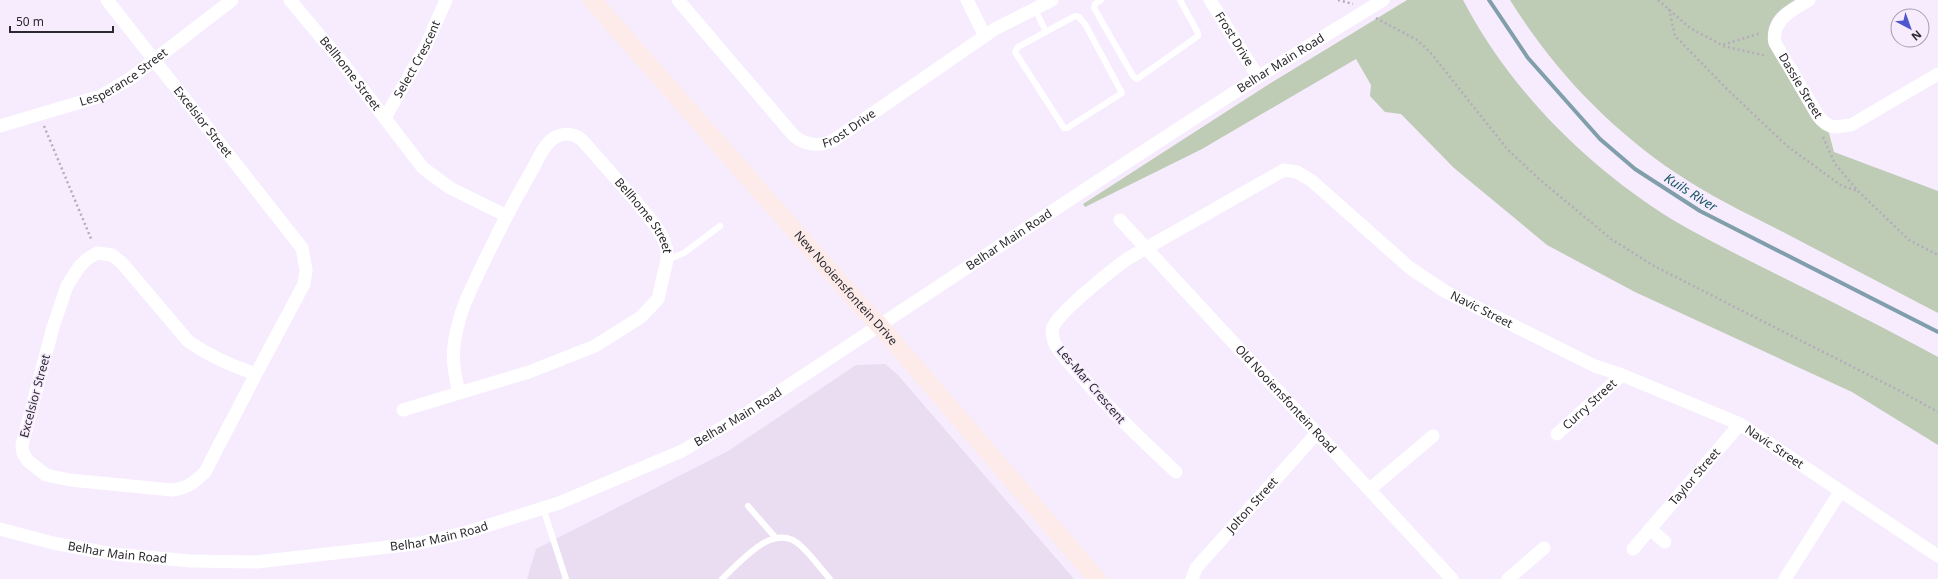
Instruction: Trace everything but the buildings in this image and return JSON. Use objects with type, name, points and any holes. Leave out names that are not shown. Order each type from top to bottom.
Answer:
[{"type":"street","name":"Excelsior Street","points":[[97,253],[87,259],[79,267],[67,286],[54,327],[22,445],[23,453],[36,469],[46,475],[70,480],[172,490],[184,488],[194,483],[205,472],[304,284],[306,270],[302,248],[206,124],[106,0]]},
{"type":"street","name":"Lesperance Street","points":[[0,126],[101,96],[131,78],[232,0]]},
{"type":"street","name":"Bellhome Street","points":[[290,0],[341,61],[423,168],[430,175],[450,188],[506,215]]},
{"type":"street","name":"Select Crescent","points":[[385,118],[425,48],[446,0]]},
{"type":"street","name":"New Nooiensfontein Drive","points":[[592,0],[860,306],[880,326],[1098,579]]},
{"type":"street","name":"Frost Drive","points":[[678,0],[794,136],[800,140],[815,145],[834,140],[995,29],[1052,0]]},
{"type":"street","points":[[966,0],[985,36]]},
{"type":"street","name":"Frost Drive","points":[[1210,0],[1258,77]]},
{"type":"street","name":"Belhar Main Road","points":[[0,529],[53,543],[113,554],[191,561],[256,562],[415,544],[464,533],[559,503],[659,462],[689,447],[750,411],[1258,77],[1383,0]]},
{"type":"street","points":[[1778,24],[1788,13],[1809,0]]},
{"type":"street","name":"Dassie Street","points":[[1778,24],[1774,35],[1776,43],[1786,62],[1820,117],[1826,124],[1834,127],[1851,125],[1938,74]]},
{"type":"street","name":"Bellhome Street","points":[[403,410],[529,372],[595,346],[641,318],[658,299],[667,260],[667,250],[655,225],[629,193],[576,135],[561,134],[553,139],[544,149],[506,215],[469,294],[459,320],[453,348],[452,367],[459,393]]},
{"type":"street","name":"Navic Street","points":[[1144,248],[1273,175],[1284,170],[1297,172],[1312,181],[1410,268],[1446,292],[1595,366],[1622,375],[1740,424],[1938,556]]},
{"type":"street","name":"Old Nooiensfontein Road","points":[[1120,220],[1144,248],[1370,489],[1452,579]]},
{"type":"street","name":"Les-Mar Crescent","points":[[1144,248],[1106,275],[1061,317],[1053,327],[1052,334],[1055,344],[1063,355],[1115,415],[1176,472]]},
{"type":"street","points":[[97,253],[112,255],[122,263],[188,341],[199,349],[232,366],[256,374]]},
{"type":"street","name":"Curry Street","points":[[1557,434],[1622,375]]},
{"type":"street","name":"Taylor Street","points":[[1633,548],[1740,424]]},
{"type":"street","name":"Jolton Street","points":[[1192,579],[1196,568],[1317,433]]},
{"type":"street","points":[[1370,489],[1433,436]]},
{"type":"street","points":[[1785,579],[1840,492]]},
{"type":"street","points":[[1650,529],[1665,542]]},
{"type":"street","points":[[1508,579],[1544,548]]},
{"type":"lane","points":[[1101,0],[1095,4],[1094,8],[1133,76],[1137,79],[1198,36],[1198,33],[1180,0]]},
{"type":"lane","points":[[1035,9],[1046,32]]},
{"type":"lane","points":[[1075,16],[1079,17],[1122,91],[1121,94],[1067,128],[1062,127],[1016,52],[1018,47],[1046,32],[1075,16]]},
{"type":"lane","points":[[667,260],[684,252],[720,226]]},
{"type":"lane","points":[[748,506],[775,537]]},
{"type":"lane","points":[[542,508],[566,579]]},
{"type":"lane","points":[[722,579],[730,577],[765,542],[775,537],[790,539],[801,546],[830,579]]},
{"type":"path","points":[[1338,0],[1357,4]]},
{"type":"path","points":[[1658,0],[1690,28],[1722,46],[1750,51],[1786,62]]},
{"type":"path","points":[[1669,9],[1675,36],[1728,91],[1787,146],[1842,186],[1858,191]]},
{"type":"path","points":[[1374,17],[1416,40],[1430,52],[1508,150],[1538,178],[1611,239],[1654,266],[1902,392],[1938,412]]},
{"type":"path","points":[[1722,46],[1778,24]]},
{"type":"path","points":[[40,114],[97,253]]},
{"type":"path","points":[[1820,117],[1822,134],[1835,164],[1858,191],[1909,240],[1938,255]]},
{"type":"shaded area","points":[[885,364],[897,374],[1074,579],[527,579],[536,549],[728,451],[856,365]]},
{"type":"green space","points":[[1407,0],[1463,0],[1482,33],[1527,95],[1553,124],[1581,151],[1641,199],[1673,220],[1706,238],[1938,357],[1938,445],[1852,392],[1635,292],[1547,245],[1454,168],[1401,114],[1385,112],[1370,96],[1371,85],[1356,59],[1202,149],[1085,207],[1083,204],[1266,86]]},
{"type":"green space","points":[[1510,0],[1795,0],[1774,16],[1769,28],[1768,42],[1812,119],[1817,125],[1829,133],[1834,152],[1938,191],[1938,313],[1716,198],[1689,182],[1651,155],[1605,117],[1584,96],[1545,50]]},
{"type":"waterway","name":"Kuils River","points":[[1489,0],[1528,58],[1600,139],[1635,169],[1700,211],[1938,332]]}]
